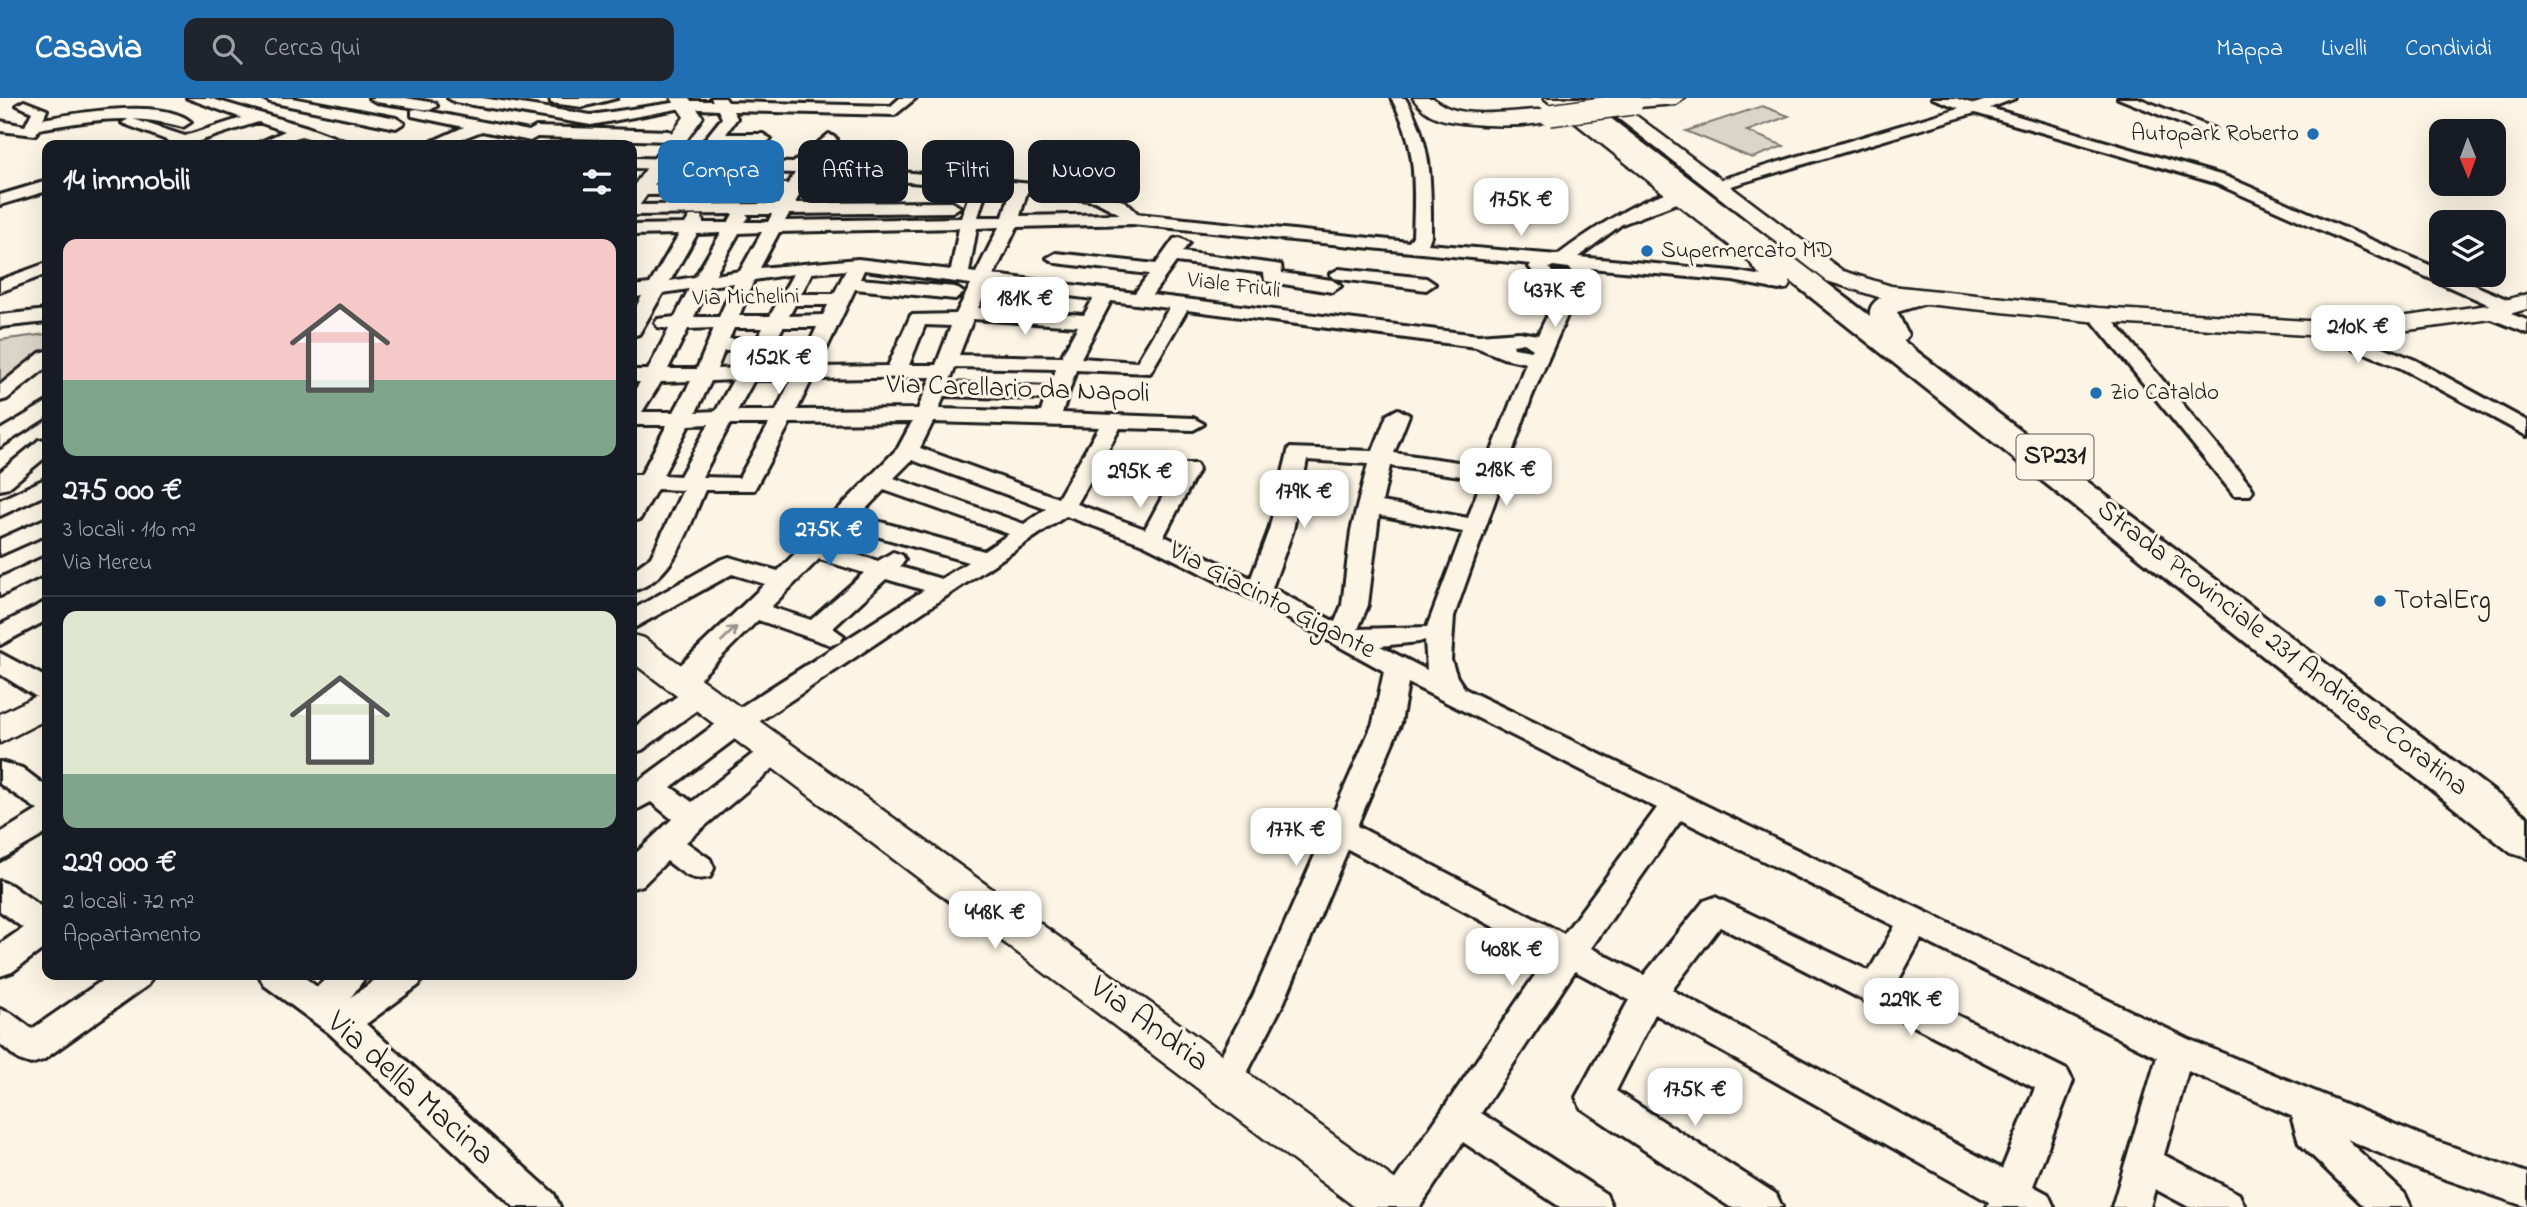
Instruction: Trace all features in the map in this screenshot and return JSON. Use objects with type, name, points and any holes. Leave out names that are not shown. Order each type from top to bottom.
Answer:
[{"type":"highway","name":"Strada Provinciale 231 Andriese-Coratina","points":[[1571,98],[1874,312],[2527,841]]},
{"type":"highway","name":"Strada Provinciale 231 Andriese-Coratina","points":[[1584,98],[1874,312],[2527,815]]},
{"type":"highway","points":[[1767,270],[1809,294],[1874,312],[1893,302],[1917,297]]},
{"type":"main road","points":[[1422,98],[1441,112],[1482,121],[1551,106],[1632,104],[1676,98]]},
{"type":"main road","points":[[1601,98],[1835,276],[1874,312]]},
{"type":"main road","points":[[653,155],[682,117],[678,106]]},
{"type":"main road","points":[[637,188],[678,106]]},
{"type":"main road","points":[[1551,106],[1679,196],[1767,270]]},
{"type":"main road","points":[[1917,297],[2098,315],[2254,327],[2324,329],[2371,328],[2509,307]]},
{"type":"main road","name":"Via Andria","points":[[637,650],[1396,1207]]},
{"type":"main road","points":[[0,715],[42,695]]},
{"type":"main road","points":[[0,730],[42,696]]},
{"type":"street","points":[[18,107],[139,98]]},
{"type":"street","points":[[194,98],[250,111],[277,123],[341,140]]},
{"type":"street","points":[[186,140],[276,98],[336,105],[368,98]]},
{"type":"street","points":[[376,98],[400,100],[482,126],[513,139],[533,134],[609,133],[678,106],[756,102],[841,113],[895,111],[909,98]]},
{"type":"street","points":[[354,140],[394,125],[445,98]]},
{"type":"street","points":[[455,98],[506,104],[539,103],[561,108],[609,133],[678,106]]},
{"type":"street","points":[[533,134],[561,108],[610,98]]},
{"type":"street","points":[[841,113],[859,98]]},
{"type":"street","points":[[1939,98],[2221,180],[2509,307],[2527,327]]},
{"type":"street","points":[[1706,180],[1745,176],[2009,98]]},
{"type":"street","points":[[2125,98],[2207,129]]},
{"type":"street","points":[[1389,99],[1412,121],[1425,165],[1415,235]]},
{"type":"street","points":[[364,118],[400,100]]},
{"type":"street","points":[[586,101],[609,133]]},
{"type":"street","points":[[714,138],[730,118],[721,102]]},
{"type":"street","points":[[250,111],[306,103]]},
{"type":"street","points":[[277,123],[306,103]]},
{"type":"street","points":[[513,139],[539,103]]},
{"type":"street","points":[[0,126],[30,132],[43,104]]},
{"type":"street","points":[[429,140],[460,121],[506,104]]},
{"type":"street","points":[[431,140],[482,126],[506,104]]},
{"type":"street","points":[[336,105],[364,118],[394,125],[425,140]]},
{"type":"street","points":[[275,140],[301,130],[336,105]]},
{"type":"street","points":[[33,125],[91,117],[151,114],[168,115],[183,121]]},
{"type":"street","points":[[91,117],[86,122],[133,123],[172,140]]},
{"type":"street","points":[[566,140],[577,133]]},
{"type":"street","points":[[714,138],[762,140]]},
{"type":"street","points":[[637,147],[653,155]]},
{"type":"street","points":[[640,482],[682,419],[718,345],[746,277],[798,176]]},
{"type":"street","points":[[0,200],[42,187]]},
{"type":"street","points":[[1014,187],[1020,187],[1053,206],[1188,232],[1358,246],[1415,235]]},
{"type":"street","points":[[637,738],[689,689],[755,610],[908,451],[926,415],[972,301],[1013,214],[1020,187]]},
{"type":"street","points":[[784,189],[798,189]]},
{"type":"street","points":[[637,192],[658,191]]},
{"type":"street","points":[[637,230],[922,225],[970,215],[1013,214],[1092,195],[1125,210],[1139,223],[1436,254],[1483,255],[1568,267]]},
{"type":"street","points":[[1483,255],[1543,275],[1568,267],[1616,220],[1679,196]]},
{"type":"street","points":[[650,230],[669,203]]},
{"type":"street","points":[[637,318],[707,203]]},
{"type":"street","points":[[637,403],[654,375],[660,346],[672,323],[701,283],[747,203]]},
{"type":"street","points":[[637,573],[661,561],[722,418],[788,299],[799,269],[801,237],[822,203]]},
{"type":"street","points":[[640,482],[746,485],[818,346],[884,203]]},
{"type":"street","points":[[914,257],[930,203]]},
{"type":"street","points":[[972,301],[959,276],[974,203]]},
{"type":"street","points":[[637,210],[928,207],[970,215]]},
{"type":"street","points":[[1108,227],[1080,228],[1056,258],[1275,269],[1271,277],[1426,284]]},
{"type":"street","points":[[1140,299],[1188,232]]},
{"type":"street","points":[[1415,235],[1436,254]]},
{"type":"street","points":[[1315,320],[1358,246]]},
{"type":"street","points":[[788,299],[914,257],[959,276]]},
{"type":"street","points":[[671,258],[757,258]]},
{"type":"street","points":[[1513,346],[1542,324],[1550,301],[1540,264],[1568,267],[1638,267],[1733,276],[1767,270]]},
{"type":"street","points":[[1225,1081],[1267,1002],[1387,723],[1398,667],[1422,658],[1428,639],[1442,617],[1525,384],[1542,349],[1568,267]]},
{"type":"street","points":[[637,292],[799,269],[931,290],[972,301],[1088,321]]},
{"type":"street","points":[[0,286],[42,270]]},
{"type":"street","points":[[896,372],[931,290]]},
{"type":"street","points":[[1049,419],[1068,363],[1088,321],[1105,294]]},
{"type":"street","name":"Viale Friuli","points":[[972,301],[1105,294],[1513,346]]},
{"type":"street","points":[[918,320],[972,301]]},
{"type":"street","points":[[942,374],[1068,363],[1143,369],[1181,304]]},
{"type":"street","points":[[2098,315],[2242,490]]},
{"type":"street","points":[[0,321],[42,317]]},
{"type":"street","name":"Via Michelini","points":[[672,323],[829,321]]},
{"type":"street","points":[[2371,328],[2408,364]]},
{"type":"street","points":[[2324,329],[2408,364],[2527,430]]},
{"type":"street","points":[[718,345],[818,346]]},
{"type":"street","points":[[1513,346],[1542,349]]},
{"type":"street","points":[[1513,346],[1525,370],[1525,384]]},
{"type":"street","points":[[6,388],[42,362]]},
{"type":"street","points":[[637,376],[896,372],[942,374],[1058,393]]},
{"type":"street","points":[[6,388],[42,384]]},
{"type":"street","points":[[0,410],[42,410]]},
{"type":"street","points":[[0,440],[42,413]]},
{"type":"street","name":"Via Carellario da Napoli","points":[[637,419],[926,415],[1193,424]]},
{"type":"street","points":[[1398,415],[1381,458],[1363,531],[1355,605],[1342,636],[1428,639]]},
{"type":"street","points":[[692,818],[641,794],[738,722],[988,560],[1065,506],[1112,422]]},
{"type":"street","points":[[0,449],[42,454]]},
{"type":"street","name":"Via Giacinto Gigante","points":[[908,451],[1151,539],[1258,591],[1398,667],[2176,1050],[2425,1155],[2527,1191]]},
{"type":"street","points":[[1258,591],[1281,530],[1297,453],[1381,458],[1493,474]]},
{"type":"street","points":[[1,480],[42,455]]},
{"type":"street","points":[[1151,539],[1188,469]]},
{"type":"street","points":[[1,480],[42,487]]},
{"type":"street","points":[[880,481],[1027,533]]},
{"type":"street","points":[[0,510],[42,488]]},
{"type":"street","points":[[1369,506],[1476,527]]},
{"type":"street","points":[[0,510],[42,528]]},
{"type":"street","points":[[844,519],[988,560]]},
{"type":"street","points":[[0,548],[42,530]]},
{"type":"street","points":[[815,630],[915,540]]},
{"type":"street","points":[[814,550],[944,588]]},
{"type":"street","points":[[5,580],[42,565]]},
{"type":"street","points":[[637,618],[729,565],[783,581]]},
{"type":"street","points":[[5,580],[42,593]]},
{"type":"street","points":[[755,610],[855,644]]},
{"type":"street","points":[[0,636],[42,612]]},
{"type":"street","points":[[1428,639],[1443,679],[1456,695]]},
{"type":"street","points":[[0,662],[42,690]]},
{"type":"street","points":[[637,871],[692,818],[774,752]]},
{"type":"street","points":[[4,778],[42,799]]},
{"type":"street","points":[[1396,1207],[1570,951],[1676,804]]},
{"type":"street","points":[[0,848],[42,822]]},
{"type":"street","points":[[1339,831],[1649,994],[2018,1203],[2054,1081],[1715,910],[1649,994],[1594,1097],[1763,1207]]},
{"type":"street","points":[[666,843],[699,868]]},
{"type":"street","points":[[5,904],[42,925]]},
{"type":"street","points":[[1875,989],[1914,922]]},
{"type":"street","points":[[0,962],[42,932]]},
{"type":"street","points":[[0,1024],[31,1049],[121,980]]},
{"type":"street","name":"Via della Macina","points":[[283,980],[330,1015],[541,1207]]},
{"type":"street","points":[[330,1015],[348,980]]},
{"type":"street","points":[[330,1015],[397,980]]},
{"type":"street","points":[[2131,1207],[2176,1050]]},
{"type":"street","points":[[2308,1107],[2312,1131],[2392,1207]]},
{"type":"street","points":[[1458,1118],[1592,1207]]},
{"type":"street","points":[[2143,1163],[2226,1207]]},
{"type":"shaded area","points":[[1762,106],[1789,116],[1747,131],[1784,146],[1752,158],[1686,131]]},
{"type":"shaded area","points":[[42,335],[42,354],[0,383],[0,340]]},
{"type":"place","name":"Autopark Roberto","points":[[2313,134]]},
{"type":"place","name":"Supermercato MD","points":[[1647,251]]},
{"type":"place","name":"Zio Cataldo","points":[[2096,393]]},
{"type":"place","name":"TotalErg","points":[[2380,601]]}]
